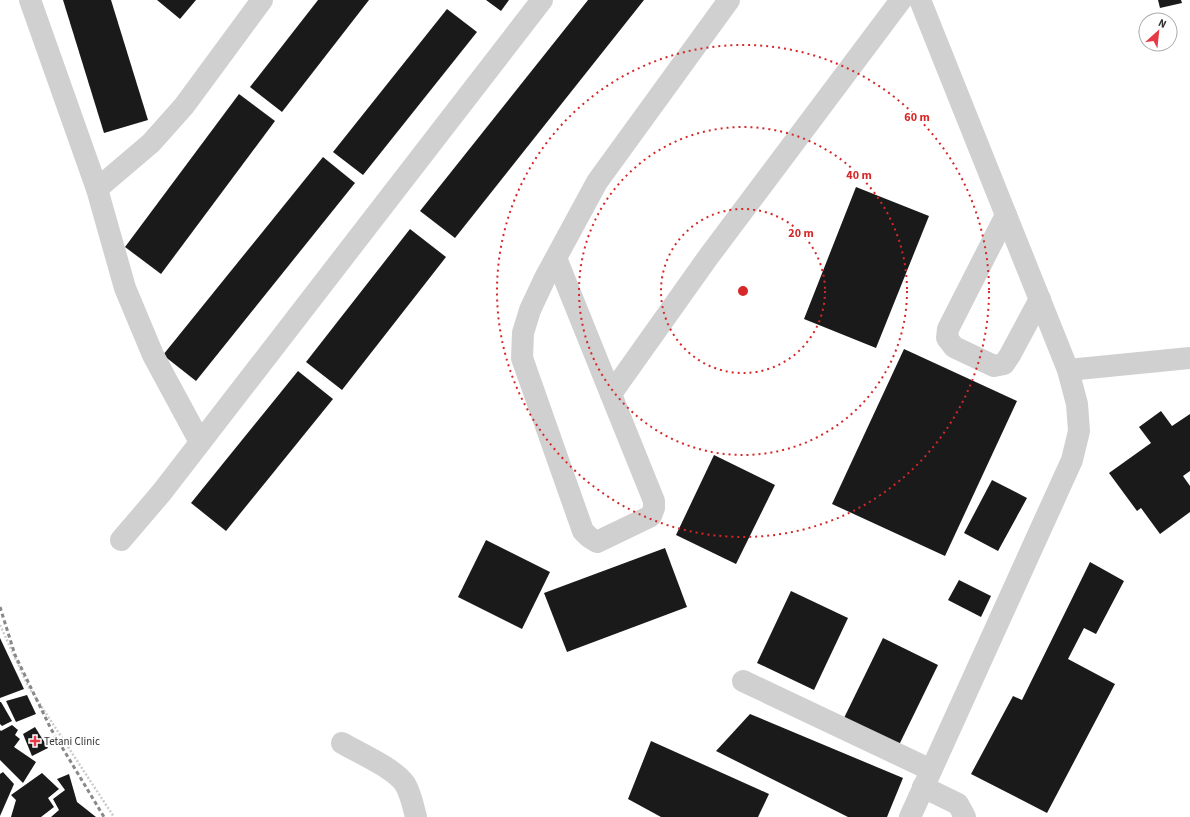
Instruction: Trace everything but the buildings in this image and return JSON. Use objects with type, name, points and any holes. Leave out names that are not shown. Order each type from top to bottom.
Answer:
[{"type":"street","points":[[30,0],[97,189],[125,288],[153,355],[200,442]]},
{"type":"street","points":[[97,189],[151,143],[184,106],[262,0]]},
{"type":"street","points":[[122,540],[162,492],[542,0]]},
{"type":"street","points":[[556,258],[654,501],[654,508],[651,516],[598,542],[589,538],[583,530],[522,358],[523,334],[530,310],[556,258],[597,182],[729,0]]},
{"type":"street","points":[[611,394],[709,256],[901,0]]},
{"type":"street","points":[[910,817],[1072,460],[1079,431],[1077,404],[1068,370],[920,0]]},
{"type":"street","points":[[1006,215],[948,329],[947,338],[954,347],[994,366],[1004,364],[1040,299]]},
{"type":"street","points":[[1068,370],[1190,358]]},
{"type":"street","points":[[743,681],[927,778],[958,804],[965,817]]},
{"type":"street","points":[[342,743],[396,774],[405,784],[411,797],[416,817]]},
{"type":"path","points":[[0,624],[28,686],[114,817]]},
{"type":"railway","points":[[0,607],[15,655],[51,729],[104,817]]},
{"type":"place","name":"Tetani Clinic","points":[[35,741]]}]
